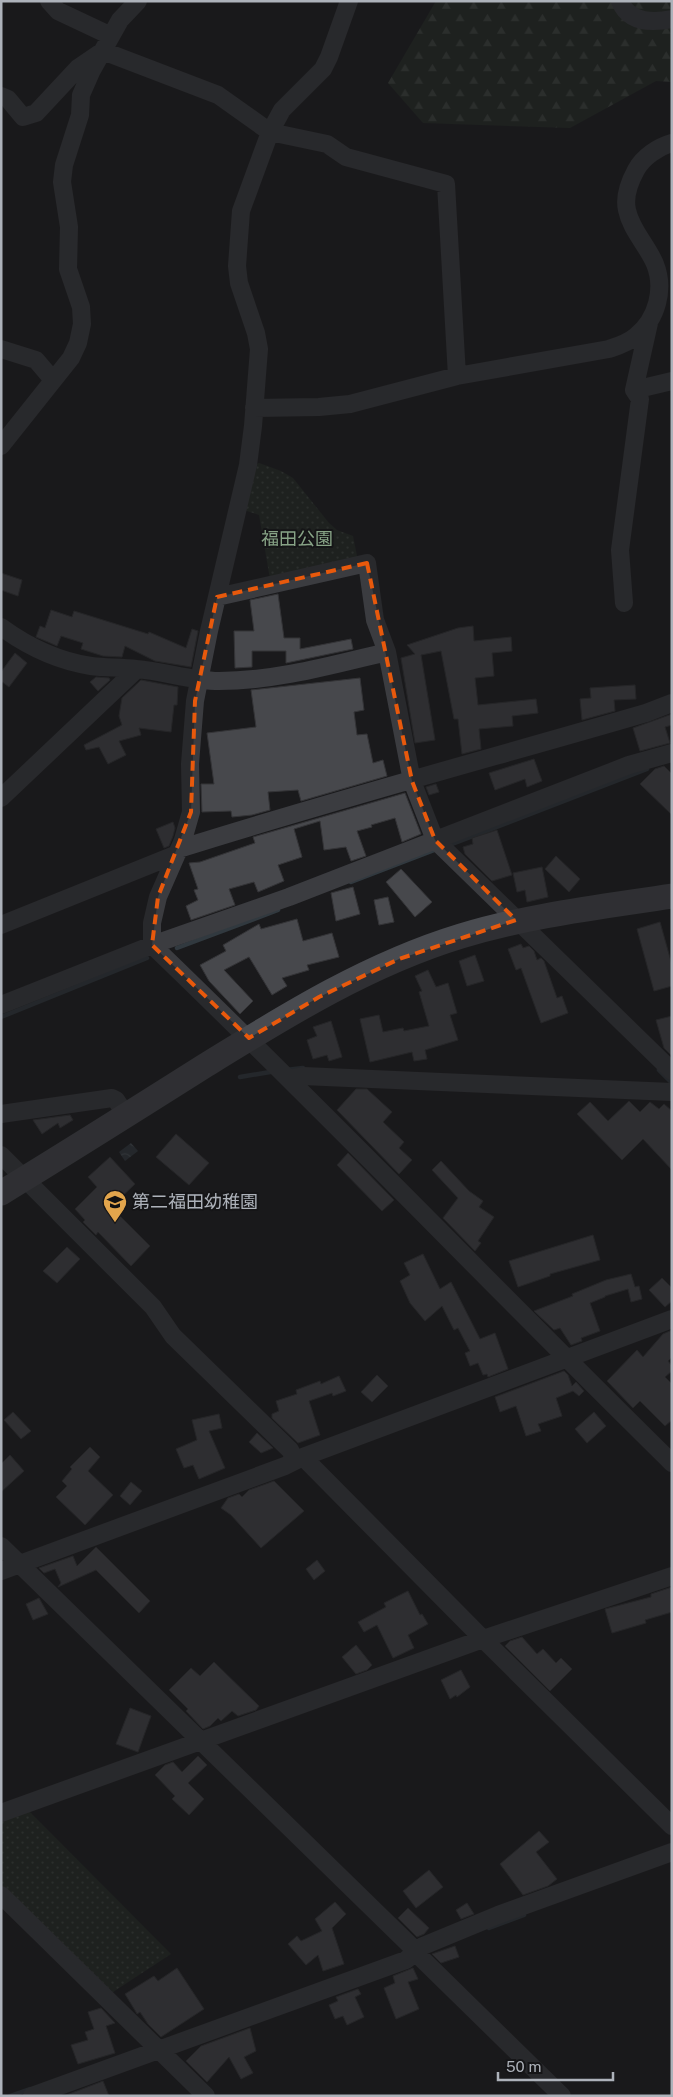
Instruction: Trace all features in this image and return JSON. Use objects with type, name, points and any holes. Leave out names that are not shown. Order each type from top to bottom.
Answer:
[{"type":"street","points":[[49,1],[58,11],[107,44],[218,95],[270,132],[327,144],[346,157],[446,184],[457,376]]},
{"type":"street","points":[[1,446],[71,358],[78,343],[82,324],[80,307],[68,269],[68,227],[62,182],[64,165],[80,115],[81,95],[120,20],[138,1]]},
{"type":"street","points":[[349,1],[323,69],[282,110],[270,132],[241,211],[238,246],[239,283],[256,333],[258,349],[248,465],[194,701],[190,764],[191,812],[178,851],[158,897],[152,923],[152,945],[249,1038],[672,1463]]},
{"type":"street","points":[[620,1],[631,15],[642,21],[656,22],[672,19]]},
{"type":"street","points":[[1,96],[8,99],[23,117],[36,113],[78,68],[107,44]]},
{"type":"street","points":[[254,408],[320,407],[350,404],[457,376],[609,350],[627,343],[637,336],[665,303],[654,264],[631,223],[626,208],[627,192],[640,164],[652,152],[672,143]]},
{"type":"street","points":[[624,603],[620,550],[640,399],[634,390],[649,322]]},
{"type":"street","points":[[1,349],[36,360],[53,380]]},
{"type":"street","points":[[634,390],[672,381]]},
{"type":"street","points":[[217,597],[367,563],[376,620],[387,652],[412,781],[440,845],[672,1071]]},
{"type":"street","points":[[1,627],[25,643],[70,662],[92,666],[138,669],[198,680],[219,681],[292,675],[387,652]]},
{"type":"street","points":[[1,798],[138,669]]},
{"type":"street","points":[[1,925],[178,851],[303,810],[412,781],[672,704]]},
{"type":"street","points":[[1,1005],[152,945],[440,845],[629,765],[672,753]]},
{"type":"street","points":[[1,1193],[249,1038],[319,997],[399,959],[459,937],[516,920],[672,896]]},
{"type":"street","points":[[284,1073],[303,1076],[672,1092]]},
{"type":"street","points":[[1,1114],[112,1098],[116,1100],[126,1115]]},
{"type":"street","points":[[1,1155],[153,1307],[173,1336],[672,1826]]},
{"type":"street","points":[[562,2096],[413,1954],[11,1562],[563,1355],[672,1319]]},
{"type":"street","points":[[1,1813],[483,1639],[672,1576]]},
{"type":"street","points":[[32,2096],[154,2046],[413,1954],[423,1946],[498,1915],[672,1852]]},
{"type":"street","points":[[1,1896],[206,2096]]},
{"type":"highlighted area","points":[[367,563],[412,781],[435,840],[516,920],[399,959],[319,997],[249,1038],[152,945],[158,897],[191,812],[195,701],[217,597]]},
{"type":"green space","points":[[436,1],[672,1],[672,82],[656,81],[570,128],[423,123],[388,83]]},
{"type":"green space","name":"福田公園","points":[[259,463],[281,471],[293,478],[329,523],[337,530],[353,536],[358,561],[270,579],[259,515],[244,510],[254,465]]},
{"type":"green space","points":[[28,1810],[171,1954],[113,1992],[1,1889],[1,1820]]},
{"type":"water","points":[[131,1143],[138,1151],[125,1161],[119,1152]]},
{"type":"building","points":[[1,573],[22,580],[18,596],[1,590]]},
{"type":"building","points":[[278,594],[284,638],[300,638],[300,649],[351,639],[353,649],[286,663],[286,651],[252,651],[252,667],[235,668],[234,631],[254,631],[250,600]]},
{"type":"building","points":[[51,610],[72,617],[74,611],[148,634],[149,632],[186,648],[192,629],[198,631],[191,667],[155,661],[125,646],[122,657],[103,656],[81,649],[83,643],[61,636],[57,646],[36,637],[40,626],[45,628]]},
{"type":"building","points":[[473,626],[474,641],[511,637],[512,651],[492,653],[494,676],[475,678],[478,705],[536,699],[538,713],[512,716],[513,726],[479,729],[481,749],[462,754],[458,719],[454,719],[441,651],[421,655],[435,740],[415,743],[401,658],[415,654],[407,645],[458,628]]},
{"type":"building","points":[[15,653],[27,663],[9,687],[1,681],[1,672]]},
{"type":"building","points":[[96,677],[109,678],[110,680],[98,691],[90,682]]},
{"type":"building","points":[[360,678],[364,710],[354,712],[357,735],[367,734],[373,763],[383,760],[387,776],[301,801],[298,790],[268,792],[270,810],[252,815],[232,817],[231,811],[202,812],[201,784],[214,784],[207,733],[256,727],[251,690]]},
{"type":"building","points":[[141,680],[178,687],[177,705],[174,705],[171,732],[139,728],[141,735],[119,741],[126,755],[108,764],[99,747],[86,750],[84,745],[122,725],[119,716],[122,698]]},
{"type":"building","points":[[635,685],[636,699],[614,700],[615,711],[582,720],[580,699],[591,698],[590,688]]},
{"type":"building","points":[[672,714],[672,725],[665,727],[670,743],[640,751],[633,728]]},
{"type":"building","points":[[534,759],[542,781],[527,787],[525,779],[495,790],[489,773]]},
{"type":"building","points":[[664,766],[672,774],[672,815],[640,784],[655,769]]},
{"type":"building","points":[[436,784],[439,792],[429,795],[426,787]]},
{"type":"building","points":[[405,793],[421,834],[402,842],[395,818],[371,825],[372,827],[357,831],[366,856],[351,861],[346,847],[324,850],[320,821],[294,829],[302,857],[278,865],[284,881],[258,892],[254,882],[229,889],[235,905],[191,920],[186,906],[198,900],[194,890],[198,889],[189,863],[200,862],[255,843],[253,837]]},
{"type":"building","points":[[173,822],[175,828],[173,836],[169,846],[164,848],[156,829]]},
{"type":"building","points":[[497,830],[512,875],[492,881],[465,854],[463,847],[473,844],[472,838]]},
{"type":"building","points":[[556,856],[580,879],[569,892],[545,869]]},
{"type":"building","points":[[542,867],[548,897],[527,902],[525,890],[517,892],[513,873]]},
{"type":"building","points":[[401,869],[432,902],[415,917],[386,882]]},
{"type":"building","points":[[353,887],[360,914],[336,921],[331,893]]},
{"type":"building","points":[[388,897],[394,922],[379,925],[374,900]]},
{"type":"building","points":[[297,919],[303,941],[332,933],[339,957],[307,965],[309,970],[282,978],[287,986],[272,995],[249,957],[224,970],[253,1001],[240,1014],[209,981],[200,965],[226,951],[223,945],[259,924],[261,929]]},
{"type":"building","points":[[660,922],[672,965],[672,986],[654,991],[637,929]]},
{"type":"building","points":[[521,944],[523,948],[529,946],[534,951],[537,960],[541,958],[544,961],[557,998],[562,996],[568,1013],[541,1023],[521,968],[516,970],[508,949]]},
{"type":"building","points":[[475,955],[484,981],[467,986],[459,961]]},
{"type":"building","points":[[428,970],[436,987],[448,983],[457,1013],[450,1015],[458,1040],[425,1050],[427,1059],[414,1061],[412,1052],[370,1062],[360,1019],[379,1015],[383,1032],[403,1028],[404,1031],[429,1026],[419,992],[422,991],[415,976]]},
{"type":"building","points":[[672,1016],[672,1056],[664,1048],[656,1020]]},
{"type":"building","points":[[331,1021],[342,1057],[329,1061],[327,1055],[313,1059],[307,1040],[317,1036],[313,1027]]},
{"type":"building","points":[[356,1089],[367,1089],[392,1112],[383,1122],[404,1142],[399,1148],[412,1160],[399,1174],[337,1110]]},
{"type":"building","points":[[629,1101],[640,1112],[650,1102],[659,1109],[664,1104],[672,1111],[672,1170],[643,1139],[622,1160],[577,1114],[590,1102],[608,1121]]},
{"type":"building","points":[[70,1115],[73,1120],[60,1128],[58,1123],[42,1134],[33,1120]]},
{"type":"building","points":[[176,1134],[209,1163],[189,1185],[156,1157]]},
{"type":"building","points":[[348,1153],[394,1200],[382,1211],[337,1165]]},
{"type":"building","points":[[110,1157],[135,1184],[111,1207],[150,1246],[131,1266],[98,1232],[96,1235],[83,1222],[85,1220],[75,1209],[97,1187],[88,1177]]},
{"type":"building","points":[[441,1161],[469,1191],[483,1201],[479,1207],[494,1217],[478,1241],[481,1243],[475,1251],[443,1218],[458,1198],[432,1170]]},
{"type":"building","points":[[593,1235],[600,1260],[550,1274],[550,1276],[518,1287],[509,1261]]},
{"type":"building","points":[[67,1247],[80,1259],[57,1283],[43,1271]]},
{"type":"building","points":[[423,1254],[440,1289],[451,1282],[480,1339],[495,1333],[508,1369],[488,1377],[487,1374],[483,1375],[478,1363],[470,1366],[465,1353],[470,1351],[458,1328],[454,1330],[442,1306],[425,1321],[410,1303],[400,1281],[410,1275],[404,1263]]},
{"type":"building","points":[[631,1274],[635,1287],[639,1286],[642,1299],[631,1302],[628,1289],[590,1303],[600,1331],[581,1338],[582,1341],[571,1345],[560,1328],[554,1330],[534,1311],[573,1296],[572,1294],[606,1280]]},
{"type":"building","points":[[662,1278],[672,1288],[672,1301],[665,1307],[649,1290]]},
{"type":"building","points":[[672,1330],[672,1357],[668,1361],[672,1366],[672,1371],[665,1377],[672,1384],[672,1420],[665,1426],[640,1401],[633,1408],[607,1381],[637,1350],[643,1357],[663,1334]]},
{"type":"building","points":[[564,1371],[568,1375],[572,1386],[576,1382],[584,1391],[579,1396],[573,1391],[556,1398],[562,1416],[538,1424],[541,1431],[526,1436],[516,1406],[500,1412],[495,1397]]},
{"type":"building","points":[[377,1375],[388,1386],[372,1402],[361,1392]]},
{"type":"building","points":[[339,1376],[346,1391],[333,1396],[332,1393],[309,1401],[320,1435],[298,1443],[272,1418],[272,1414],[279,1411],[276,1401],[297,1394],[296,1390],[320,1381],[321,1384]]},
{"type":"building","points":[[13,1412],[31,1431],[21,1439],[4,1420]]},
{"type":"building","points":[[594,1412],[606,1426],[587,1443],[575,1429]]},
{"type":"building","points":[[219,1414],[222,1428],[209,1431],[225,1468],[199,1479],[193,1465],[184,1468],[176,1449],[197,1440],[192,1420]]},
{"type":"building","points":[[257,1433],[273,1448],[261,1453],[249,1442]]},
{"type":"building","points":[[90,1447],[100,1457],[88,1471],[113,1495],[85,1525],[56,1497],[67,1486],[62,1481],[72,1469],[70,1467]]},
{"type":"building","points":[[10,1455],[24,1471],[1,1492],[1,1464]]},
{"type":"building","points":[[274,1481],[304,1511],[261,1548],[231,1515],[221,1508],[228,1498],[239,1494],[242,1497],[249,1490]]},
{"type":"building","points":[[131,1482],[142,1491],[130,1505],[120,1496]]},
{"type":"building","points":[[96,1547],[150,1601],[139,1613],[96,1570],[58,1587],[61,1583],[55,1569],[44,1573],[39,1568],[73,1556],[77,1566]]},
{"type":"building","points":[[317,1560],[325,1571],[314,1580],[306,1569]]},
{"type":"building","points":[[672,1587],[672,1612],[645,1620],[646,1623],[612,1633],[605,1609],[651,1597],[651,1594]]},
{"type":"building","points":[[408,1591],[420,1615],[422,1614],[428,1624],[408,1635],[414,1648],[393,1658],[377,1625],[364,1632],[358,1622],[386,1607],[384,1603]]},
{"type":"building","points":[[39,1598],[48,1614],[33,1620],[26,1604]]},
{"type":"building","points":[[522,1637],[537,1654],[543,1649],[556,1663],[561,1658],[572,1669],[550,1691],[505,1646],[510,1641]]},
{"type":"building","points":[[356,1645],[372,1665],[367,1670],[356,1674],[342,1657]]},
{"type":"building","points":[[214,1662],[259,1706],[256,1710],[238,1716],[232,1711],[221,1721],[218,1718],[210,1726],[203,1729],[186,1711],[188,1709],[169,1690],[191,1668],[200,1676]]},
{"type":"building","points":[[461,1670],[470,1687],[457,1697],[456,1695],[450,1699],[441,1680]]},
{"type":"building","points":[[130,1708],[151,1716],[138,1752],[116,1744]]},
{"type":"building","points":[[198,1756],[207,1765],[188,1783],[204,1799],[189,1815],[172,1799],[175,1796],[155,1775],[165,1765],[173,1762],[182,1772]]},
{"type":"building","points":[[539,1831],[549,1842],[536,1852],[557,1879],[548,1886],[523,1895],[500,1864]]},
{"type":"building","points":[[429,1870],[443,1887],[416,1908],[403,1891]]},
{"type":"building","points":[[335,1902],[346,1914],[332,1928],[344,1964],[323,1971],[318,1955],[306,1965],[288,1944],[297,1936],[301,1941],[322,1931],[315,1919]]},
{"type":"building","points":[[467,1903],[474,1914],[461,1919],[456,1910]]},
{"type":"building","points":[[408,1908],[429,1928],[424,1934],[417,1937],[398,1918]]},
{"type":"building","points":[[455,1946],[459,1957],[441,1963],[432,1954]]},
{"type":"building","points":[[177,1968],[204,2009],[161,2037],[148,2024],[140,2012],[137,2014],[125,1994],[154,1976],[158,1981]]},
{"type":"building","points":[[413,1968],[418,1979],[408,1982],[419,2009],[396,2019],[384,1988],[395,1983],[393,1976]]},
{"type":"building","points":[[358,1989],[361,1994],[355,1997],[364,2017],[347,2025],[343,2016],[335,2019],[329,2005],[338,2001],[336,1997]]},
{"type":"building","points":[[101,2008],[115,2023],[106,2026],[115,2053],[78,2064],[71,2045],[88,2040],[85,2032],[94,2029],[88,2012]]},
{"type":"building","points":[[250,2028],[256,2051],[244,2057],[253,2073],[241,2079],[229,2057],[207,2082],[186,2061],[201,2046]]},
{"type":"building","points":[[103,2081],[109,2096],[64,2096]]},
{"type":"waterway","points":[[447,846],[647,769]]},
{"type":"waterway","points":[[351,882],[437,849]]},
{"type":"waterway","points":[[177,948],[278,910]]},
{"type":"waterway","points":[[1,1017],[147,958]]},
{"type":"waterway","points":[[286,1070],[303,1068]]},
{"type":"waterway","points":[[659,1070],[672,1083]]},
{"type":"waterway","points":[[240,1077],[276,1071]]},
{"type":"waterway","points":[[489,1928],[524,1915]]},
{"type":"waterway","points":[[10,2096],[30,2089]]},
{"type":"place","name":"第二福田幼稚園","points":[[115,1223]]}]
